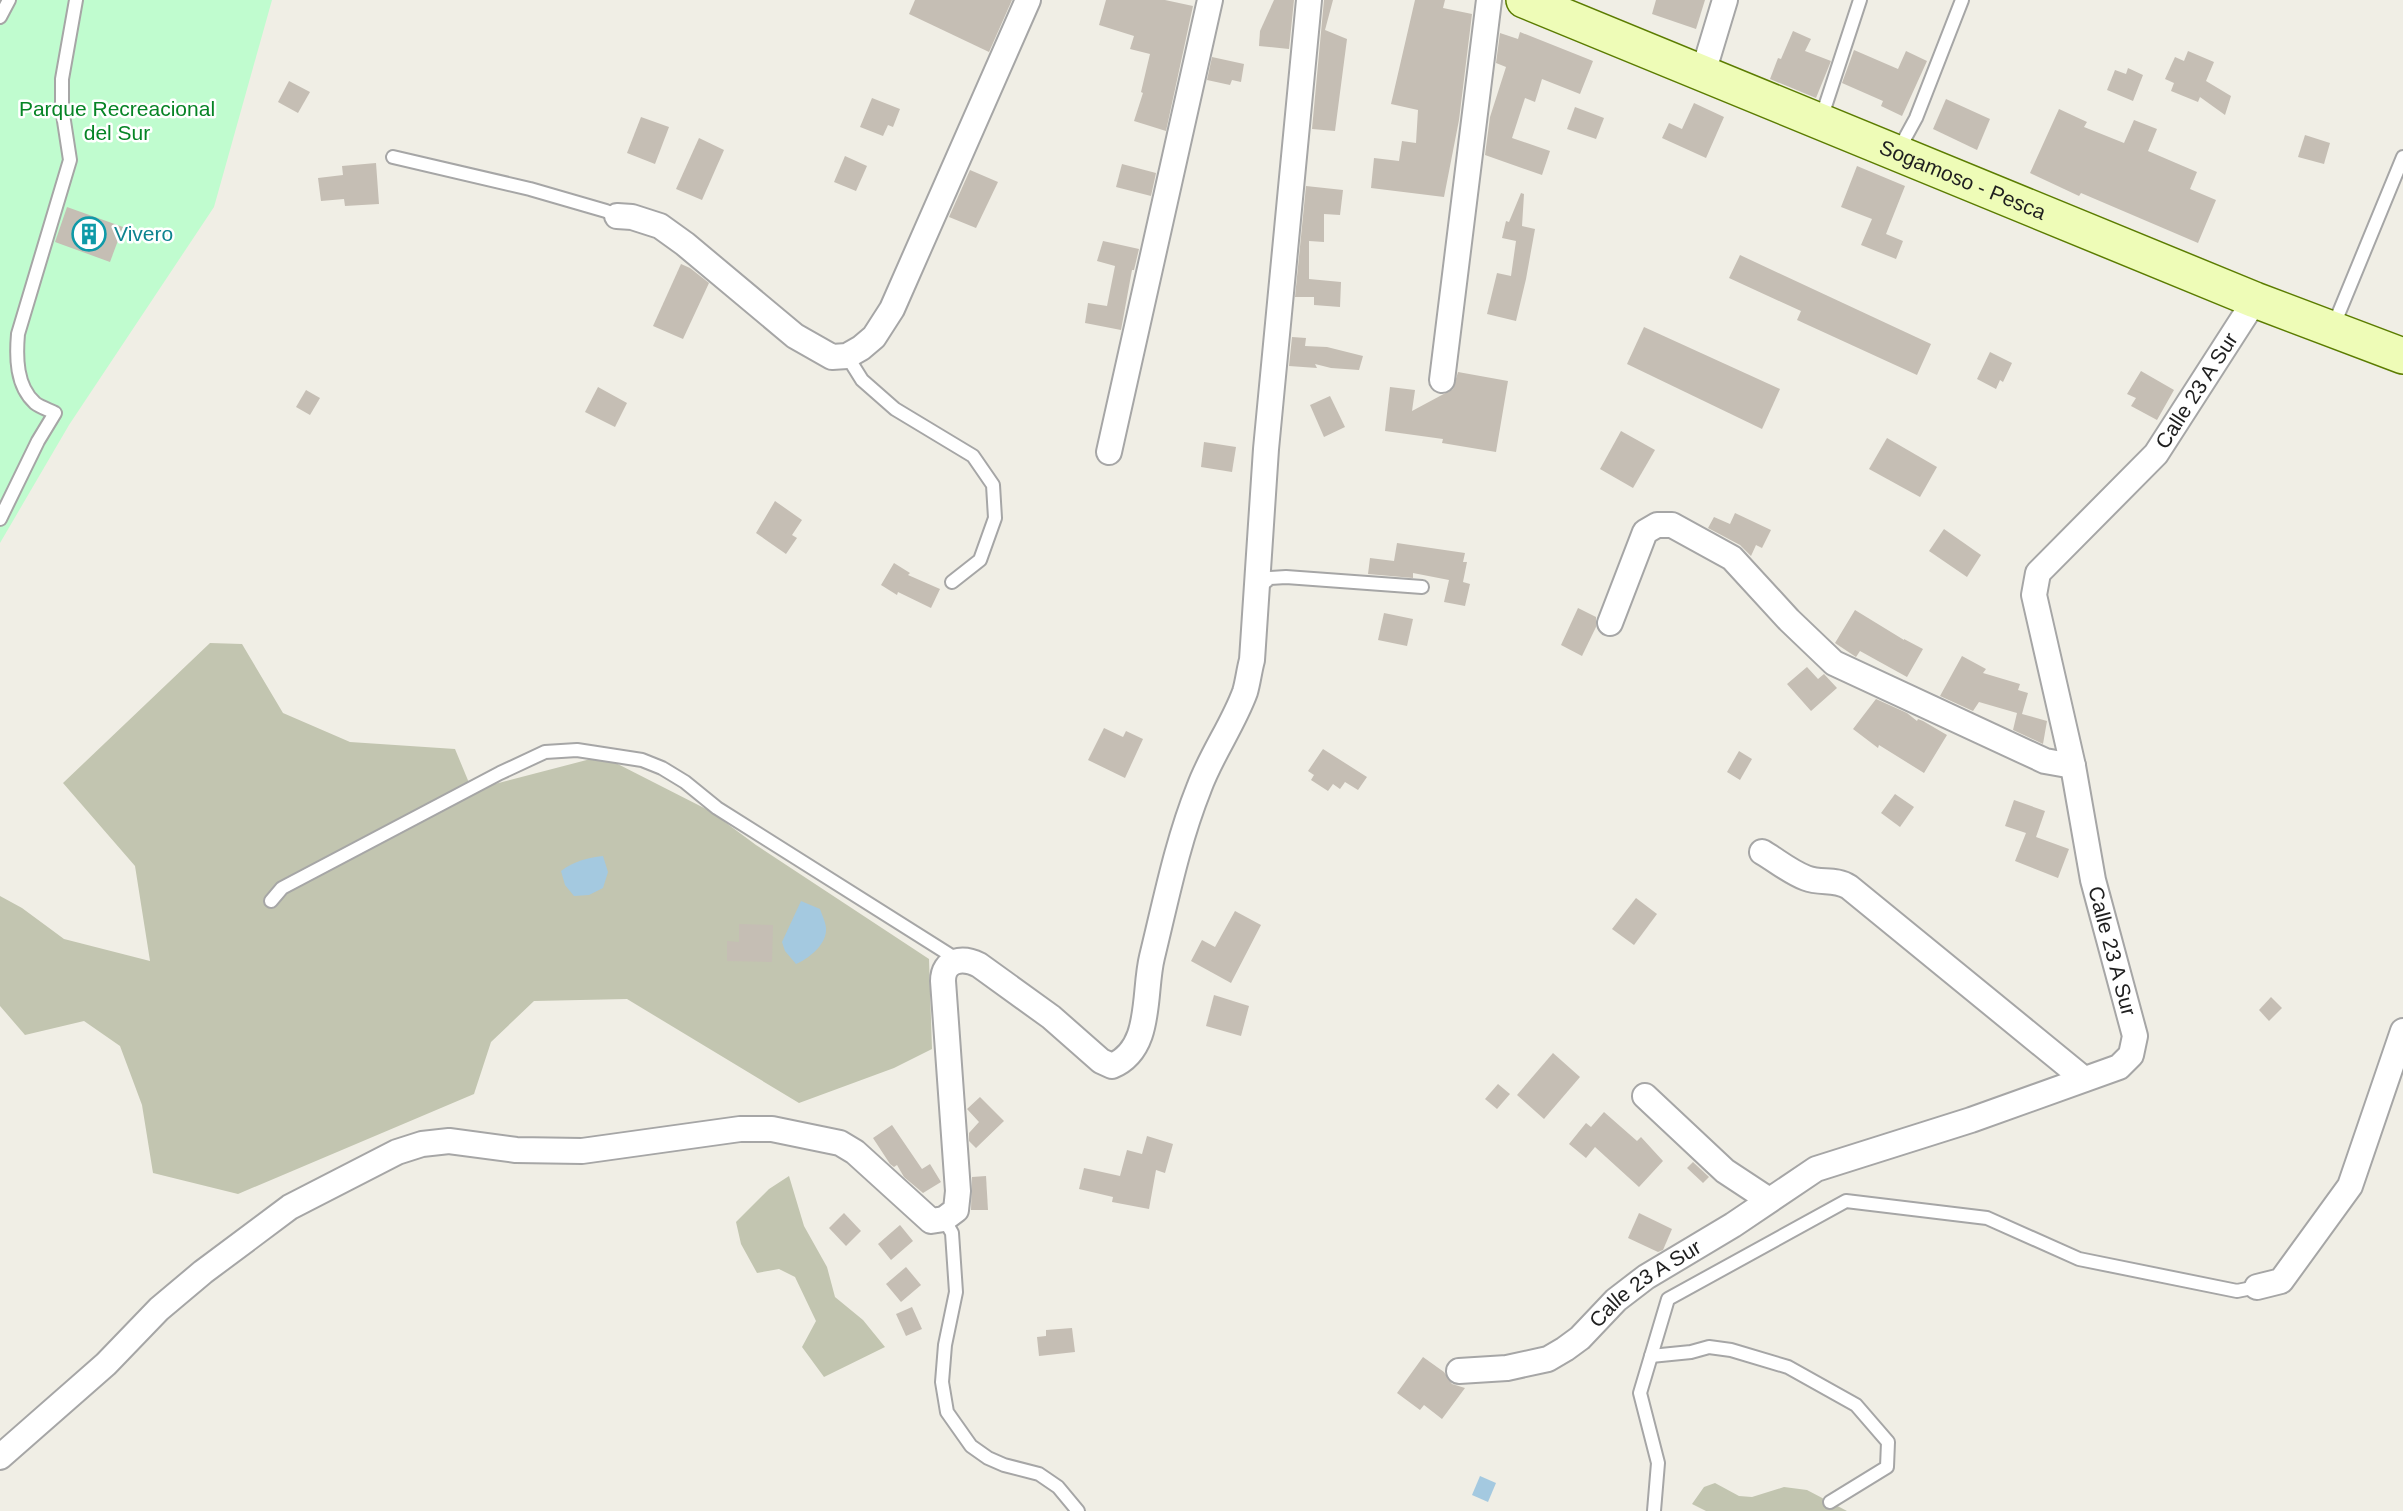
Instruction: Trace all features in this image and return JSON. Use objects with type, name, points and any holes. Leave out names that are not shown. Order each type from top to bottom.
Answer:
[{"type":"main road","name":"Sogamoso - Pesca","points":[[1524,0],[2255,300],[2403,356]]},
{"type":"street","points":[[617,216],[632,217],[660,226],[795,336],[832,357],[847,356],[874,337],[892,309],[1028,0]]},
{"type":"street","points":[[1109,452],[1210,0]]},
{"type":"street","points":[[0,1457],[106,1364],[159,1309],[203,1272],[290,1207],[397,1152],[422,1144],[449,1141],[516,1150],[582,1151],[740,1129],[772,1129],[839,1143],[873,1167],[931,1221],[944,1219],[956,1210],[958,1191],[943,972],[946,967],[958,960],[969,960],[1051,1017],[1101,1061],[1112,1066],[1123,1061],[1133,1050],[1143,1027],[1147,976],[1180,839],[1200,785],[1245,692],[1252,660],[1267,435],[1309,0]]},
{"type":"street","points":[[1442,380],[1489,0]]},
{"type":"street","points":[[1703,74],[1724,0]]},
{"type":"street","name":"Calle 23 A Sur","points":[[1459,1371],[1507,1368],[1548,1359],[1580,1338],[1616,1300],[1646,1278],[1712,1239],[1815,1169],[1971,1120],[2119,1067],[2131,1055],[2135,1035],[2093,880],[2073,766],[2034,595],[2038,573],[2157,454],[2255,300]]},
{"type":"street","points":[[1610,623],[1645,532],[1657,524],[1672,525],[1732,558],[1833,663],[2045,761],[2073,766]]},
{"type":"street","points":[[1762,852],[1807,879],[1835,881],[1849,887],[2084,1079]]},
{"type":"street","points":[[2257,1287],[2281,1281],[2350,1186],[2403,1031]]},
{"type":"street","points":[[1645,1096],[1725,1171],[1769,1199]]},
{"type":"lane","points":[[0,17],[9,0]]},
{"type":"lane","points":[[0,519],[38,441],[55,413],[35,403],[20,379],[16,353],[18,334],[69,160],[62,108],[62,79],[76,0]]},
{"type":"lane","points":[[1821,121],[1860,0]]},
{"type":"lane","points":[[1897,153],[1916,118],[1962,0]]},
{"type":"lane","points":[[393,157],[530,189],[617,216]]},
{"type":"lane","points":[[2333,328],[2403,157]]},
{"type":"lane","points":[[847,356],[862,380],[895,409],[973,456],[993,485],[995,518],[980,560],[952,582]]},
{"type":"lane","points":[[1255,591],[1270,578],[1286,577],[1422,587]]},
{"type":"lane","points":[[271,901],[282,888],[500,773],[545,752],[577,750],[618,755],[662,768],[717,807],[958,960]]},
{"type":"lane","points":[[1654,1511],[1658,1463],[1640,1393],[1668,1299],[1846,1201],[1987,1218],[2079,1259],[2237,1291],[2257,1287]]},
{"type":"lane","points":[[944,1219],[952,1233],[956,1292],[945,1345],[942,1382],[947,1412],[971,1446],[996,1461],[1039,1474],[1058,1487],[1078,1511]]},
{"type":"lane","points":[[1651,1356],[1691,1352],[1709,1347],[1731,1350],[1788,1367],[1856,1405],[1888,1442],[1887,1467],[1830,1502]]},
{"type":"shaded area","points":[[210,643],[242,644],[283,713],[350,742],[455,749],[472,790],[602,756],[710,811],[756,845],[929,959],[932,1049],[894,1068],[799,1103],[627,999],[534,1001],[491,1042],[474,1094],[238,1194],[153,1173],[142,1105],[120,1046],[84,1021],[25,1035],[0,1006],[0,896],[22,908],[64,939],[150,961],[135,866],[63,783]]},
{"type":"shaded area","points":[[789,1176],[804,1226],[827,1267],[835,1297],[863,1320],[885,1347],[824,1377],[802,1347],[816,1321],[795,1277],[779,1269],[757,1273],[741,1244],[736,1222],[769,1189]]},
{"type":"shaded area","points":[[1715,1483],[1739,1496],[1752,1497],[1784,1487],[1807,1490],[1847,1511],[1706,1511],[1692,1504],[1704,1487]]},
{"type":"green space","name":"Parque Recreacional del Sur","points":[[0,0],[272,0],[214,207],[69,425],[0,543]]},
{"type":"water","points":[[603,856],[608,872],[603,888],[589,895],[574,896],[565,885],[561,871],[581,860]]},
{"type":"water","points":[[801,901],[820,909],[826,931],[823,942],[815,951],[796,964],[785,951],[782,942]]},
{"type":"water","points":[[1480,1476],[1496,1483],[1488,1502],[1472,1495]]},
{"type":"building","points":[[915,0],[1012,0],[989,52],[909,14]]},
{"type":"building","points":[[1106,0],[1165,0],[1193,6],[1166,131],[1134,121],[1143,93],[1141,92],[1150,54],[1130,49],[1134,36],[1099,25]]},
{"type":"building","points":[[1274,0],[1294,0],[1289,49],[1259,46],[1260,31]]},
{"type":"building","points":[[1324,0],[1333,0],[1325,30],[1347,39],[1335,131],[1312,129]]},
{"type":"building","points":[[1415,0],[1445,0],[1443,8],[1472,14],[1459,120],[1444,197],[1371,188],[1374,158],[1399,161],[1402,141],[1416,143],[1418,110],[1391,104]]},
{"type":"building","points":[[1656,0],[1705,0],[1696,29],[1652,14]]},
{"type":"building","points":[[1793,31],[1811,39],[1805,51],[1831,61],[1816,98],[1770,79]]},
{"type":"building","points":[[1520,32],[1593,61],[1580,94],[1542,79],[1535,102],[1525,98],[1512,138],[1550,151],[1542,175],[1485,155],[1490,117],[1506,67],[1496,63],[1500,33],[1518,39]]},
{"type":"building","points":[[1854,50],[1898,69],[1906,51],[1927,61],[1902,116],[1881,106],[1883,101],[1842,83]]},
{"type":"building","points":[[2188,51],[2214,62],[2206,81],[2231,96],[2225,115],[2200,97],[2198,102],[2171,91],[2174,83],[2165,79],[2175,57],[2184,61]]},
{"type":"building","points":[[1212,57],[1244,64],[1241,82],[1232,80],[1230,85],[1207,80]]},
{"type":"building","points":[[2128,68],[2143,75],[2133,101],[2107,90],[2115,70],[2126,74]]},
{"type":"building","points":[[289,81],[310,92],[298,113],[278,102]]},
{"type":"building","points":[[872,98],[900,109],[893,127],[888,125],[883,136],[860,127]]},
{"type":"building","points":[[1946,99],[1990,119],[1977,150],[1933,129]]},
{"type":"building","points":[[1694,103],[1724,117],[1706,158],[1662,138],[1669,123],[1682,129]]},
{"type":"building","points":[[1575,107],[1604,118],[1596,139],[1567,129]]},
{"type":"building","points":[[2059,109],[2087,122],[2084,127],[2124,143],[2134,120],[2157,129],[2148,151],[2197,172],[2190,189],[2216,200],[2198,243],[2081,193],[2079,196],[2030,173]]},
{"type":"building","points":[[641,117],[669,127],[655,164],[627,153]]},
{"type":"building","points":[[2305,135],[2330,143],[2324,164],[2298,157]]},
{"type":"building","points":[[699,138],[724,150],[702,200],[676,189]]},
{"type":"building","points":[[845,156],[867,166],[856,191],[834,182]]},
{"type":"building","points":[[376,163],[379,204],[345,206],[344,199],[321,201],[318,178],[343,175],[342,166]]},
{"type":"building","points":[[1122,164],[1156,173],[1151,196],[1116,187]]},
{"type":"building","points":[[1857,166],[1905,186],[1886,234],[1903,241],[1896,259],[1861,245],[1872,219],[1841,207]]},
{"type":"building","points":[[970,170],[998,182],[976,228],[949,217]]},
{"type":"building","points":[[1306,186],[1343,190],[1340,215],[1324,214],[1324,242],[1309,241],[1309,279],[1341,282],[1340,307],[1314,305],[1314,297],[1295,297]]},
{"type":"building","points":[[1521,193],[1524,194],[1522,226],[1535,229],[1516,321],[1487,314],[1497,273],[1511,276],[1516,241],[1502,238],[1506,221],[1509,222]]},
{"type":"building","name":"Vivero","points":[[67,207],[123,227],[110,262],[55,242]]},
{"type":"building","points":[[1103,241],[1139,249],[1132,270],[1121,330],[1085,323],[1088,303],[1107,306],[1115,266],[1097,261]]},
{"type":"building","points":[[1740,255],[1931,344],[1917,375],[1797,320],[1801,311],[1729,278]]},
{"type":"building","points":[[681,264],[709,283],[683,339],[653,326]]},
{"type":"building","points":[[1644,327],[1780,389],[1762,429],[1627,364]]},
{"type":"building","points":[[1292,337],[1306,338],[1305,346],[1327,347],[1363,356],[1359,370],[1315,364],[1317,368],[1289,366]]},
{"type":"building","points":[[1990,352],[2012,363],[2003,382],[2000,380],[1996,389],[1977,379]]},
{"type":"building","points":[[2141,371],[2174,390],[2157,420],[2131,406],[2136,398],[2127,394]]},
{"type":"building","points":[[1458,372],[1508,381],[1496,452],[1442,443],[1443,439],[1385,431],[1390,387],[1415,390],[1412,411],[1453,389]]},
{"type":"building","points":[[598,387],[627,403],[615,427],[585,412]]},
{"type":"building","points":[[306,390],[320,398],[310,415],[296,407]]},
{"type":"building","points":[[1330,396],[1345,427],[1324,437],[1310,405]]},
{"type":"building","points":[[1621,431],[1655,450],[1633,488],[1600,469]]},
{"type":"building","points":[[1887,438],[1937,467],[1920,497],[1869,469]]},
{"type":"building","points":[[1204,442],[1236,447],[1232,472],[1201,467]]},
{"type":"building","points":[[775,501],[802,520],[792,535],[797,538],[786,554],[756,533]]},
{"type":"building","points":[[1735,513],[1771,530],[1762,548],[1756,545],[1751,556],[1740,545],[1708,528],[1714,517],[1730,524]]},
{"type":"building","points":[[1944,529],[1981,555],[1967,577],[1929,551]]},
{"type":"building","points":[[1397,543],[1465,553],[1463,562],[1467,562],[1463,582],[1470,584],[1465,606],[1444,602],[1449,580],[1413,573],[1413,578],[1368,574],[1370,558],[1394,561]]},
{"type":"building","points":[[894,563],[910,573],[908,575],[940,589],[931,608],[898,592],[897,595],[881,585]]},
{"type":"building","points":[[1578,608],[1596,617],[1596,627],[1582,656],[1561,645]]},
{"type":"building","points":[[1855,610],[1923,649],[1907,677],[1860,651],[1856,657],[1835,643]]},
{"type":"building","points":[[1384,613],[1413,619],[1407,646],[1378,640]]},
{"type":"building","points":[[1962,656],[1986,669],[1983,673],[2020,684],[2018,690],[2028,693],[2022,714],[2047,721],[2043,744],[2013,730],[2017,713],[1979,702],[1973,711],[1940,696]]},
{"type":"building","points":[[1807,667],[1818,679],[1824,674],[1837,688],[1811,711],[1787,684]]},
{"type":"building","points":[[1876,699],[1947,735],[1924,773],[1879,745],[1878,748],[1853,729]]},
{"type":"building","points":[[1104,728],[1123,737],[1126,731],[1143,739],[1125,778],[1088,760]]},
{"type":"building","points":[[1323,749],[1367,777],[1358,790],[1345,782],[1340,789],[1333,784],[1328,791],[1311,780],[1314,775],[1308,771]]},
{"type":"building","points":[[1739,751],[1752,759],[1740,780],[1727,772]]},
{"type":"building","points":[[1895,794],[1914,807],[1900,827],[1881,813]]},
{"type":"building","points":[[2014,800],[2045,811],[2036,837],[2069,849],[2058,878],[2015,861],[2026,833],[2005,826]]},
{"type":"building","points":[[1636,898],[1657,914],[1634,945],[1612,929]]},
{"type":"building","points":[[1235,911],[1261,925],[1231,983],[1191,961],[1202,940],[1215,947]]},
{"type":"building","points":[[739,924],[773,925],[772,962],[727,961],[727,941],[739,942]]},
{"type":"building","points":[[1214,995],[1249,1006],[1241,1036],[1206,1026]]},
{"type":"building","points":[[2271,997],[2282,1008],[2269,1021],[2259,1010]]},
{"type":"building","points":[[1553,1053],[1580,1077],[1544,1119],[1517,1095]]},
{"type":"building","points":[[1498,1084],[1510,1094],[1497,1109],[1485,1099]]},
{"type":"building","points":[[980,1097],[1004,1121],[976,1148],[969,1141],[969,1133],[979,1122],[967,1109]]},
{"type":"building","points":[[1604,1112],[1637,1141],[1641,1137],[1663,1161],[1639,1187],[1595,1147],[1586,1158],[1569,1144],[1586,1123],[1591,1127]]},
{"type":"building","points":[[892,1125],[922,1169],[930,1164],[941,1182],[923,1193],[904,1177],[897,1165],[894,1167],[890,1164],[873,1138]]},
{"type":"building","points":[[1147,1136],[1173,1144],[1165,1173],[1156,1170],[1149,1209],[1112,1202],[1113,1197],[1079,1189],[1084,1168],[1120,1176],[1127,1150],[1142,1154]]},
{"type":"building","points":[[1693,1162],[1709,1177],[1703,1183],[1687,1168]]},
{"type":"building","points":[[986,1176],[988,1210],[971,1210],[972,1177]]},
{"type":"building","points":[[844,1213],[861,1231],[846,1246],[829,1228]]},
{"type":"building","points":[[1639,1213],[1672,1229],[1663,1250],[1658,1252],[1628,1238]]},
{"type":"building","points":[[900,1225],[913,1241],[891,1260],[878,1244]]},
{"type":"building","points":[[906,1267],[921,1285],[901,1302],[886,1284]]},
{"type":"building","points":[[912,1307],[922,1329],[906,1336],[896,1314]]},
{"type":"building","points":[[1072,1328],[1075,1352],[1039,1356],[1037,1337],[1046,1336],[1046,1330]]},
{"type":"building","points":[[1423,1357],[1444,1372],[1452,1384],[1465,1388],[1442,1419],[1424,1405],[1420,1410],[1397,1393]]},
{"type":"place","name":"Vivero","points":[[89,234]]}]
